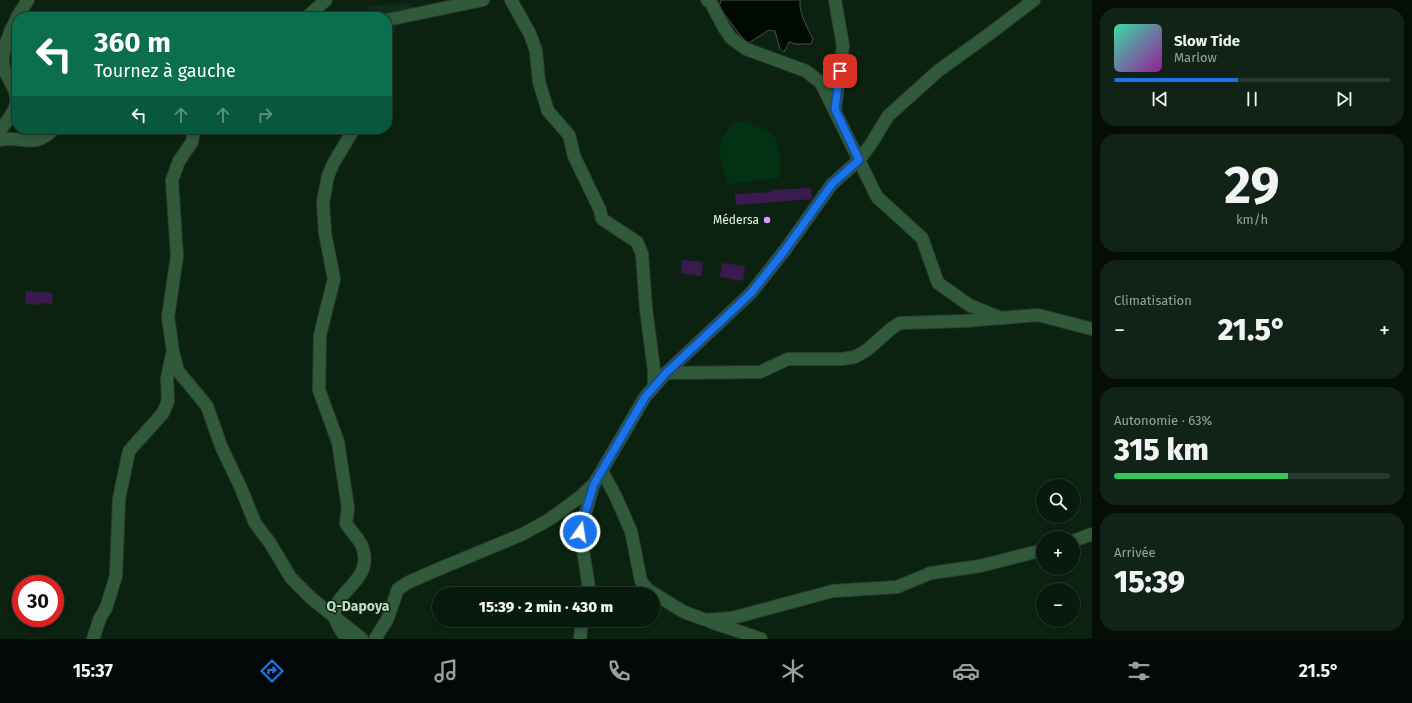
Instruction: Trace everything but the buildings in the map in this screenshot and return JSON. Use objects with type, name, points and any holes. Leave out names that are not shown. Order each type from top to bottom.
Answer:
[{"type":"street","points":[[20,12],[28,0]]},
{"type":"street","points":[[313,12],[326,0]]},
{"type":"street","points":[[392,19],[483,0]]},
{"type":"street","points":[[511,0],[530,34],[536,52],[539,82],[548,111],[569,135],[574,156],[600,210],[602,219],[637,242],[642,254],[646,308],[654,370],[654,387]]},
{"type":"street","points":[[835,0],[843,46],[835,109]]},
{"type":"street","points":[[589,587],[580,532],[586,510],[594,484],[645,397],[666,373],[751,293],[785,250],[832,184],[859,160],[871,144],[888,116],[938,71],[1034,0]]},
{"type":"street","points":[[710,1],[731,38],[746,48],[806,71],[821,83],[877,197],[922,238],[938,283],[969,305],[1001,318]]},
{"type":"street","points":[[12,29],[4,48],[2,62],[12,84]]},
{"type":"street","points":[[0,130],[12,112]]},
{"type":"street","points":[[0,140],[38,140],[49,134]]},
{"type":"street","points":[[193,134],[192,142],[179,161],[172,180],[177,256],[168,316],[173,352],[178,371],[207,406],[221,446],[240,486],[255,523],[270,543],[291,578],[311,598],[362,639]]},
{"type":"street","points":[[347,639],[338,626],[335,617],[336,607],[341,598],[362,574],[365,564],[365,555],[363,546],[346,523],[348,508],[338,442],[319,390],[320,335],[334,279],[325,233],[323,202],[328,176],[333,164],[351,134]]},
{"type":"street","points":[[666,373],[760,372],[788,359],[842,359],[855,357],[867,350],[900,323],[964,322],[1038,316],[1092,329]]},
{"type":"street","points":[[93,639],[100,618],[106,608],[116,576],[120,499],[129,451],[163,413],[168,401],[167,379],[173,352]]},
{"type":"street","points":[[602,471],[615,495],[631,531],[641,581],[648,590],[684,612],[761,639]]},
{"type":"street","points":[[375,639],[387,620],[398,589],[427,574],[523,534],[550,519],[580,497],[594,484]]},
{"type":"street","points":[[1080,538],[1092,534]]},
{"type":"street","points":[[706,620],[732,618],[833,591],[897,587],[931,573],[980,566],[1036,552]]},
{"type":"street","points":[[580,639],[581,627]]},
{"type":"shaded area","points":[[721,0],[800,0],[802,15],[813,39],[811,44],[795,44],[789,42],[784,52],[780,49],[775,31],[769,30],[747,44],[719,7]]},
{"type":"shaded area","points":[[411,3],[414,15],[397,18],[396,34],[392,34],[392,12],[369,12],[369,6]]},
{"type":"shaded area","points":[[735,121],[744,121],[770,132],[776,139],[781,163],[779,178],[728,184],[722,166],[720,151],[724,136]]},
{"type":"place","name":"Médersa","points":[[767,220]]},
{"type":"district","name":"Q-Dapoya","points":[[358,606]]},
{"type":"route","points":[[580,532],[594,484],[645,397],[666,373],[751,293],[785,250],[832,184],[859,160],[835,109],[840,71]]}]
